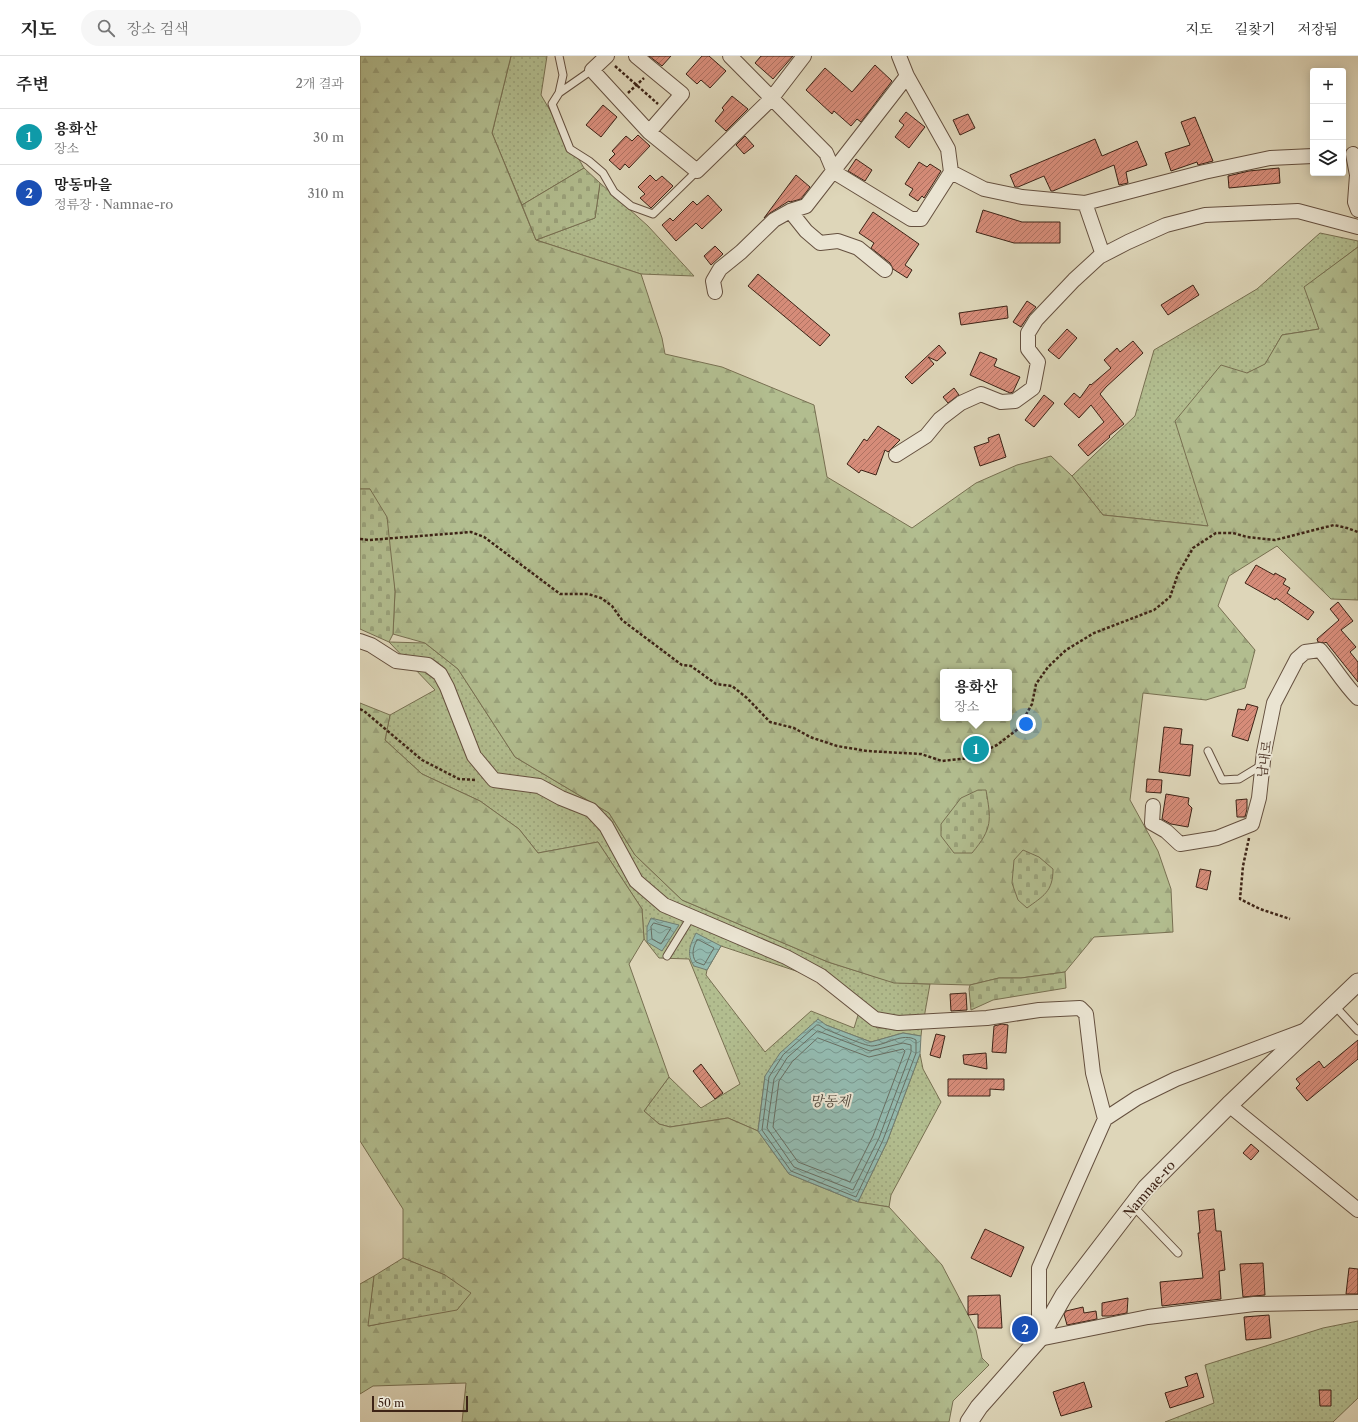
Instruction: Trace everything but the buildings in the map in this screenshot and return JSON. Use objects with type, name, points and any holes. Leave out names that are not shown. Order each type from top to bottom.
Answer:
[{"type":"street","points":[[636,56],[682,94],[649,132]]},
{"type":"street","points":[[730,56],[826,154],[834,172],[911,219],[921,219],[951,172],[948,149],[907,76],[899,56]]},
{"type":"street","points":[[606,57],[592,70],[649,132],[697,171],[771,99],[804,56]]},
{"type":"street","points":[[715,292],[713,281],[720,269],[741,252],[774,220],[790,211],[806,206],[834,172],[907,76]]},
{"type":"street","points":[[1351,153],[1357,175],[1356,202],[1358,210]]},
{"type":"street","points":[[951,172],[984,189],[1022,197],[1085,203],[1204,172],[1270,158],[1310,156]]},
{"type":"street","points":[[1085,203],[1104,255]]},
{"type":"street","points":[[790,211],[806,231],[820,243],[838,241],[858,248],[885,270]]},
{"type":"street","points":[[896,455],[926,436],[940,419],[961,403],[981,394],[1001,402],[1015,401],[1033,388],[1038,362],[1028,348],[1028,333],[1036,320],[1074,280],[1104,255],[1128,242],[1166,225],[1204,215],[1298,211],[1358,227]]},
{"type":"street","points":[[360,641],[396,661],[428,665],[440,674],[447,687],[474,756],[494,780],[539,786],[561,798],[591,810],[606,826],[636,881],[664,905],[786,957],[822,976],[875,1019],[905,1023],[986,1018],[1039,1010],[1080,1008],[1086,1014],[1093,1073],[1106,1119]]},
{"type":"street","name":"남내로","points":[[1252,824],[1259,798],[1264,752],[1274,703],[1297,659],[1305,652],[1320,650],[1348,688],[1358,698]]},
{"type":"street","points":[[1153,806],[1152,823],[1166,831],[1180,844],[1216,838],[1252,824]]},
{"type":"street","name":"Namnae-ro","points":[[969,1422],[979,1407],[1039,1339],[1064,1295],[1146,1188],[1229,1105],[1358,982]]},
{"type":"street","points":[[1310,1028],[1176,1078],[1138,1098],[1106,1119],[1039,1268],[1039,1339],[1148,1317],[1254,1304],[1358,1302]]},
{"type":"street","points":[[1229,1105],[1358,1210]]},
{"type":"lane","points":[[559,56],[563,75],[559,93],[552,104],[570,149],[604,173],[614,192],[630,206],[653,214],[697,171]]},
{"type":"lane","points":[[559,93],[592,70]]},
{"type":"lane","points":[[1208,751],[1222,780],[1239,779],[1262,765]]},
{"type":"lane","points":[[667,956],[691,917]]},
{"type":"lane","points":[[1334,1005],[1358,1031]]},
{"type":"lane","points":[[1133,1206],[1178,1253]]},
{"type":"path","points":[[606,57],[667,113]]},
{"type":"path","points":[[620,101],[652,70]]},
{"type":"path","points":[[360,539],[369,540],[471,532],[484,537],[560,594],[588,594],[601,598],[612,606],[622,620],[682,665],[691,666],[716,684],[732,686],[747,698],[770,722],[794,728],[810,738],[837,746],[867,751],[921,754],[942,761],[969,758],[997,745],[1018,729],[1032,704],[1036,684],[1048,667],[1066,650],[1094,632],[1154,610],[1170,597],[1178,574],[1193,548],[1216,534],[1233,533],[1247,537],[1275,540],[1334,525],[1358,532]]},
{"type":"path","points":[[360,710],[364,711],[422,760],[459,779],[494,780]]},
{"type":"path","points":[[1252,824],[1243,866],[1240,899],[1290,919]]},
{"type":"green space","points":[[360,56],[511,56],[492,133],[536,240],[641,274],[662,338],[665,354],[722,367],[814,405],[827,477],[912,528],[976,483],[1017,465],[1051,456],[1072,476],[1103,515],[1208,526],[1175,421],[1221,365],[1247,373],[1265,364],[1282,335],[1319,329],[1304,287],[1358,247],[1358,600],[1331,599],[1277,546],[1229,576],[1218,606],[1255,650],[1245,688],[1206,700],[1143,693],[1130,800],[1158,851],[1171,889],[1173,932],[1094,937],[1065,972],[1021,978],[999,978],[970,985],[894,983],[828,962],[682,900],[635,855],[609,813],[515,757],[458,669],[425,643],[393,634],[395,591],[391,564],[370,489],[360,489]]},
{"type":"green space","points":[[511,56],[547,56],[541,95],[584,168],[522,205],[492,133]]},
{"type":"green space","points":[[584,168],[600,183],[595,218],[536,240],[522,205]]},
{"type":"green space","points":[[600,183],[648,226],[694,276],[641,274],[536,240],[595,218]]},
{"type":"green space","points":[[1320,233],[1358,241],[1358,247],[1305,287],[1319,329],[1282,335],[1265,365],[1247,373],[1209,526],[1103,515],[1072,476],[1135,416],[1154,350],[1257,289]]},
{"type":"green space","points":[[360,489],[370,489],[387,517],[395,591],[393,634],[389,642],[360,629]]},
{"type":"green space","points":[[389,642],[425,643],[458,669],[515,757],[609,813],[635,855],[682,900],[828,962],[900,983],[930,984],[924,1018],[879,1014],[808,975],[721,946],[707,970],[706,975],[765,1052],[811,1011],[854,1028],[859,1012],[877,1028],[922,1027],[921,1036],[903,1033],[871,1042],[826,1025],[765,1076],[758,1131],[728,1118],[670,1127],[659,1124],[644,1111],[669,1077],[701,1108],[740,1084],[689,959],[659,958],[644,939],[642,909],[598,842],[538,853],[519,829],[480,801],[422,774],[385,740],[390,715],[435,690]]},
{"type":"green space","points":[[360,703],[390,715],[385,740],[422,774],[480,801],[519,829],[538,853],[598,842],[642,909],[644,939],[629,964],[669,1077],[644,1111],[659,1124],[670,1127],[728,1118],[758,1131],[789,1174],[858,1202],[889,1207],[942,1265],[976,1330],[982,1358],[989,1365],[953,1401],[949,1422],[462,1422],[466,1383],[373,1386],[360,1394],[360,1284],[374,1276],[369,1326],[392,1321],[445,1275],[403,1258],[403,1209],[360,1141]]},
{"type":"green space","points":[[978,790],[986,790],[989,809],[989,823],[987,830],[984,837],[972,853],[954,853],[941,836],[941,824],[961,798]]},
{"type":"green space","points":[[1023,850],[1039,857],[1053,869],[1053,877],[1046,893],[1027,908],[1018,900],[1012,883],[1014,860]]},
{"type":"green space","points":[[1065,972],[1066,988],[993,1000],[971,1010],[970,985],[999,978],[1021,978]]},
{"type":"green space","points":[[920,1054],[923,1069],[941,1102],[891,1195],[889,1207],[858,1202],[887,1142]]},
{"type":"green space","points":[[403,1258],[445,1275],[471,1293],[457,1310],[368,1326],[374,1276]]},
{"type":"green space","points":[[1358,1321],[1358,1398],[1333,1422],[1165,1422],[1214,1403],[1205,1365],[1323,1328]]},
{"type":"water","points":[[651,918],[679,925],[662,951],[647,942],[647,927]]},
{"type":"water","points":[[696,933],[721,946],[707,970],[694,966],[690,957],[691,946]]},
{"type":"water","name":"망동제","points":[[818,1019],[826,1025],[871,1042],[903,1033],[921,1036],[920,1054],[887,1142],[858,1202],[789,1174],[758,1131],[765,1076],[780,1053]]},
{"type":"place","name":"용화산","points":[[976,749]]},
{"type":"place","name":"망동마을","points":[[1025,1329]]}]
